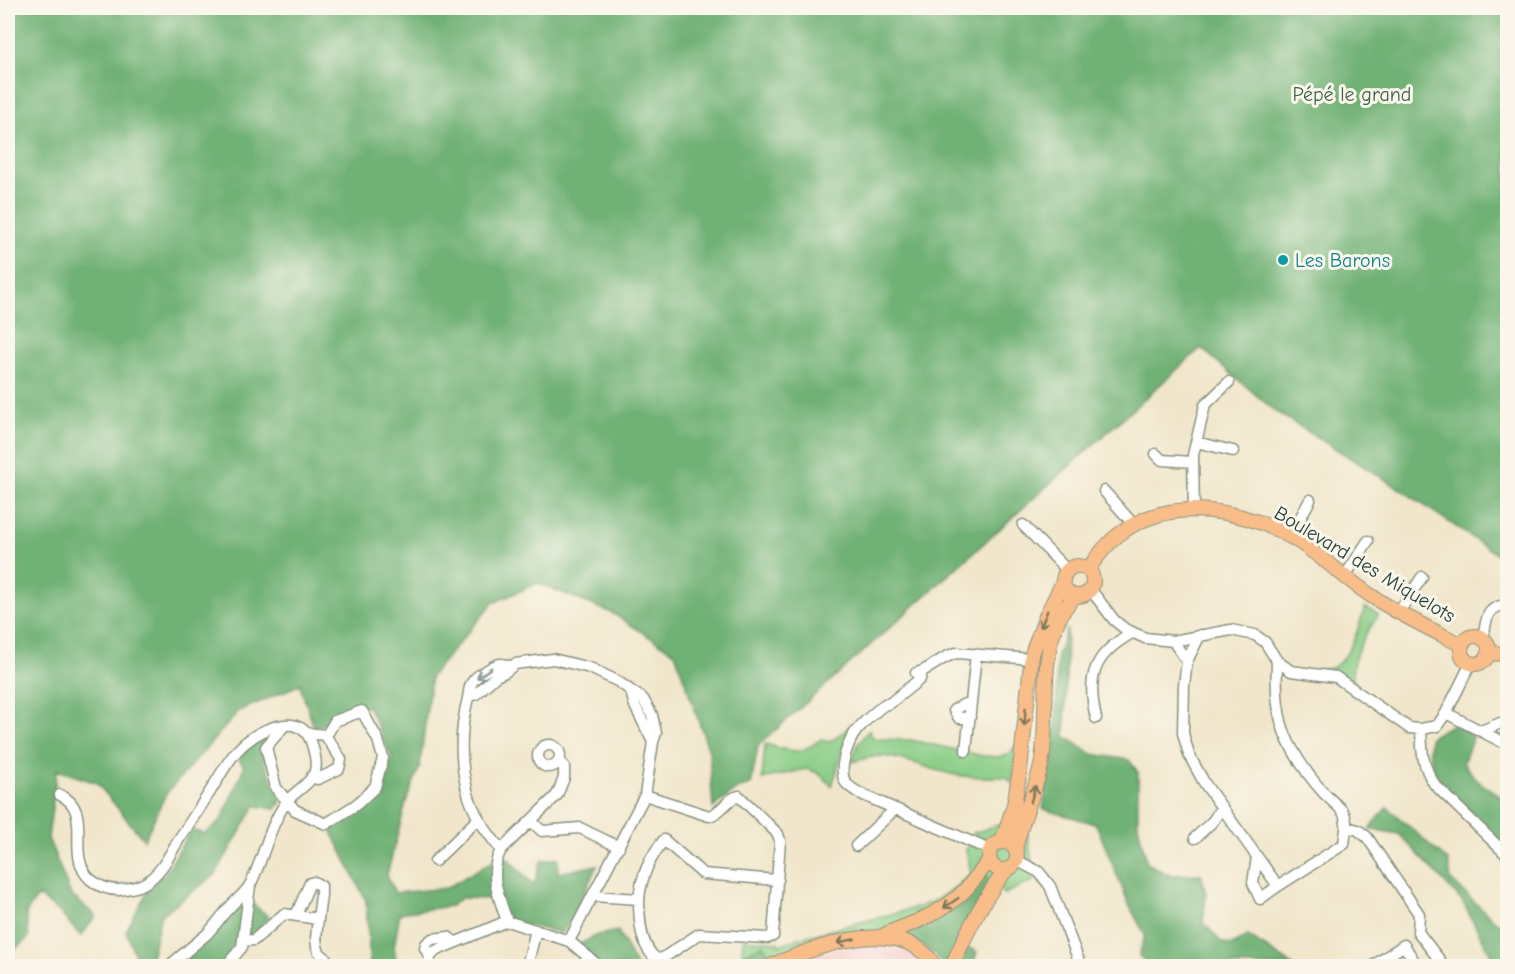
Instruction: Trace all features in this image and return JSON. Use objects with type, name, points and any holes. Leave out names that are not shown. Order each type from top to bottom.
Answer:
[{"type":"main road","name":"Boulevard des Miquelots","points":[[1088,569],[1111,541],[1134,525],[1171,513],[1194,511],[1218,512],[1243,517],[1290,537],[1373,597],[1462,645]]},
{"type":"main road","points":[[1002,842],[1014,805],[1020,770],[1031,658],[1046,616],[1065,576],[1075,566],[1088,569],[1094,581],[1091,590],[1084,595],[1075,596],[1067,591],[1065,576]]},
{"type":"main road","points":[[952,966],[991,890],[1013,860],[1034,794],[1043,754],[1050,644],[1058,623],[1075,596]]},
{"type":"main road","points":[[1473,636],[1482,638],[1488,645],[1488,653],[1480,663],[1471,663],[1462,653],[1462,645],[1465,640],[1473,636]]},
{"type":"main road","points":[[1488,653],[1508,654]]},
{"type":"main road","points":[[770,966],[837,943],[884,936],[949,905],[968,890],[995,844],[1002,842],[1010,844],[1013,860]]},
{"type":"main road","points":[[989,855],[994,867],[1013,860]]},
{"type":"main road","points":[[884,936],[914,946],[927,955],[935,966]]},
{"type":"street","points":[[1194,511],[1193,462],[1205,405],[1229,382]]},
{"type":"street","points":[[1196,442],[1233,451]]},
{"type":"street","points":[[1156,454],[1162,460],[1193,462]]},
{"type":"street","points":[[1104,492],[1134,525]]},
{"type":"street","points":[[1290,537],[1310,500]]},
{"type":"street","points":[[1023,525],[1065,576]]},
{"type":"street","points":[[1345,576],[1368,541]]},
{"type":"street","points":[[1399,612],[1422,577]]},
{"type":"street","points":[[1091,590],[1114,620],[1131,633],[1154,640],[1173,641],[1231,630],[1247,632],[1265,642],[1277,661],[1291,671],[1336,676],[1409,728],[1421,729],[1437,726],[1471,663]]},
{"type":"street","points":[[1482,638],[1489,612],[1497,605],[1508,605]]},
{"type":"street","points":[[1096,718],[1092,700],[1096,669],[1102,654],[1114,643],[1131,633]]},
{"type":"street","points":[[1200,635],[1187,661],[1184,685],[1183,733],[1189,755],[1205,784],[1278,886]]},
{"type":"street","points":[[1173,641],[1187,661]]},
{"type":"street","points":[[989,855],[856,791],[845,782],[843,774],[845,757],[854,733],[885,704],[889,704],[920,678],[922,672],[948,654],[1031,658]]},
{"type":"street","points":[[966,752],[976,654]]},
{"type":"street","points":[[501,850],[478,819],[467,791],[461,758],[462,725],[469,696],[476,694],[515,664],[538,660],[553,659],[591,668],[617,681],[635,698],[653,742],[645,795],[569,941]]},
{"type":"street","points":[[1257,857],[1253,883],[1260,899],[1344,844],[1347,827],[1343,813],[1302,765],[1288,741],[1280,719],[1276,687],[1277,661]]},
{"type":"street","points":[[1276,687],[1291,671]]},
{"type":"street","points":[[285,725],[266,747],[276,788],[295,810],[326,824],[357,804],[375,787],[383,758],[378,740],[362,711],[335,721],[326,736]]},
{"type":"street","points":[[1446,713],[1508,745]]},
{"type":"street","points":[[1481,731],[1508,720]]},
{"type":"street","points":[[60,795],[68,799],[76,811],[79,822],[77,854],[81,868],[95,883],[105,888],[122,890],[145,884],[164,865],[237,751],[257,735],[285,725],[298,726],[308,734],[315,754],[315,771],[287,801],[276,821],[250,885],[242,947],[226,966]]},
{"type":"street","points":[[1421,729],[1426,772],[1435,785],[1508,856]]},
{"type":"street","points":[[308,734],[326,736]]},
{"type":"street","points":[[312,776],[317,779],[339,769],[341,759],[326,736]]},
{"type":"street","points":[[507,921],[494,874],[496,859],[501,850],[557,795],[564,778],[564,766],[559,761]]},
{"type":"street","points":[[645,795],[709,816],[718,813],[737,795],[779,836],[778,880],[774,932],[771,937],[699,934],[660,959],[652,955],[643,936],[639,899],[647,867],[654,852],[664,840],[703,874],[778,880]]},
{"type":"street","points":[[1195,838],[1213,821],[1222,807]]},
{"type":"street","points":[[856,846],[894,810]]},
{"type":"street","points":[[435,861],[478,819]]},
{"type":"street","points":[[531,821],[542,831],[580,828],[619,847]]},
{"type":"street","points":[[1347,827],[1358,830],[1366,837],[1419,914],[1418,932],[1441,962],[1441,966]]},
{"type":"street","points":[[1013,860],[1039,872],[1050,886],[1081,966]]},
{"type":"street","points":[[296,915],[310,883],[314,882],[321,886],[315,939],[320,952],[328,959],[327,966]]},
{"type":"street","points":[[169,966],[208,933],[250,885]]},
{"type":"street","points":[[593,897],[639,899]]},
{"type":"street","points":[[227,910],[245,919]]},
{"type":"street","points":[[243,941],[254,940],[281,915],[288,913],[318,917]]},
{"type":"street","points":[[429,962],[435,951],[507,921],[569,941],[599,966]]},
{"type":"street","points":[[527,966],[536,930]]},
{"type":"street","points":[[1373,966],[1404,945],[1418,932]]},
{"type":"street","points":[[1404,945],[1417,966]]},
{"type":"street","points":[[38,966],[45,966]]},
{"type":"shaded area","points":[[863,943],[892,944],[915,953],[930,966],[783,966],[819,954]]},
{"type":"green space","name":"Pépé le grand","points":[[8,8],[1507,8],[1507,550],[1496,554],[1397,487],[1276,412],[1201,348],[758,746],[751,785],[737,789],[713,808],[709,751],[675,653],[612,613],[538,583],[493,603],[431,676],[420,766],[406,802],[387,875],[395,893],[447,888],[487,864],[506,857],[534,885],[541,861],[558,858],[558,873],[597,865],[573,919],[561,933],[509,921],[495,899],[461,898],[451,906],[400,913],[394,947],[397,966],[370,966],[366,901],[330,828],[376,795],[392,758],[368,706],[314,728],[301,684],[239,711],[166,794],[144,840],[97,783],[57,770],[48,838],[71,895],[96,916],[81,936],[58,911],[38,896],[26,913],[29,937],[8,955]]},
{"type":"green space","points":[[1365,607],[1379,615],[1355,657],[1353,675],[1355,682],[1321,669],[1333,667],[1346,654]]},
{"type":"green space","points":[[1067,629],[1065,736],[1092,754],[1129,760],[1138,772],[1138,825],[1147,863],[1169,875],[1201,874],[1206,894],[1203,922],[1221,942],[1232,945],[1248,936],[1294,966],[1151,966],[1139,956],[1145,935],[1130,907],[1096,824],[1043,809],[1056,713],[1057,656]]},
{"type":"green space","points":[[854,724],[832,786],[818,773],[806,769],[762,779],[765,744],[788,750],[800,750],[821,739],[826,742],[831,741]]},
{"type":"green space","points":[[1453,724],[1474,735],[1463,763],[1478,781],[1507,801],[1507,849],[1435,775],[1429,751],[1430,737]]},
{"type":"green space","points":[[869,730],[871,736],[878,739],[911,740],[983,756],[1006,755],[1017,743],[1012,784],[1007,777],[956,775],[890,757],[877,756],[852,762],[857,745]]},
{"type":"green space","points":[[262,737],[264,762],[282,800],[276,809],[255,806],[215,875],[161,915],[151,957],[161,966],[141,966],[126,931],[149,888],[165,874],[191,830],[205,834],[221,821],[244,767],[238,758]]},
{"type":"green space","points":[[1387,807],[1448,861],[1451,880],[1497,923],[1507,923],[1506,966],[1488,966],[1491,955],[1462,901],[1399,834],[1369,829]]},
{"type":"green space","points":[[998,825],[1027,831],[1035,880],[1004,894],[984,874],[943,904],[884,929],[771,958],[763,945],[742,956],[743,939],[778,942],[779,945],[922,906],[937,899],[971,873],[966,850],[973,833]]},
{"type":"green space","points":[[984,874],[993,883],[958,942],[977,952],[973,966],[943,966],[935,954],[907,937],[909,920],[944,904]]},
{"type":"green space","points":[[248,900],[269,917],[223,966],[163,966]]},
{"type":"green space","points":[[618,931],[636,966],[597,966],[578,945],[597,935]]},
{"type":"green space","points":[[763,945],[771,958],[756,966],[721,966]]},
{"type":"place","name":"Les Barons","points":[[1283,260]]}]
